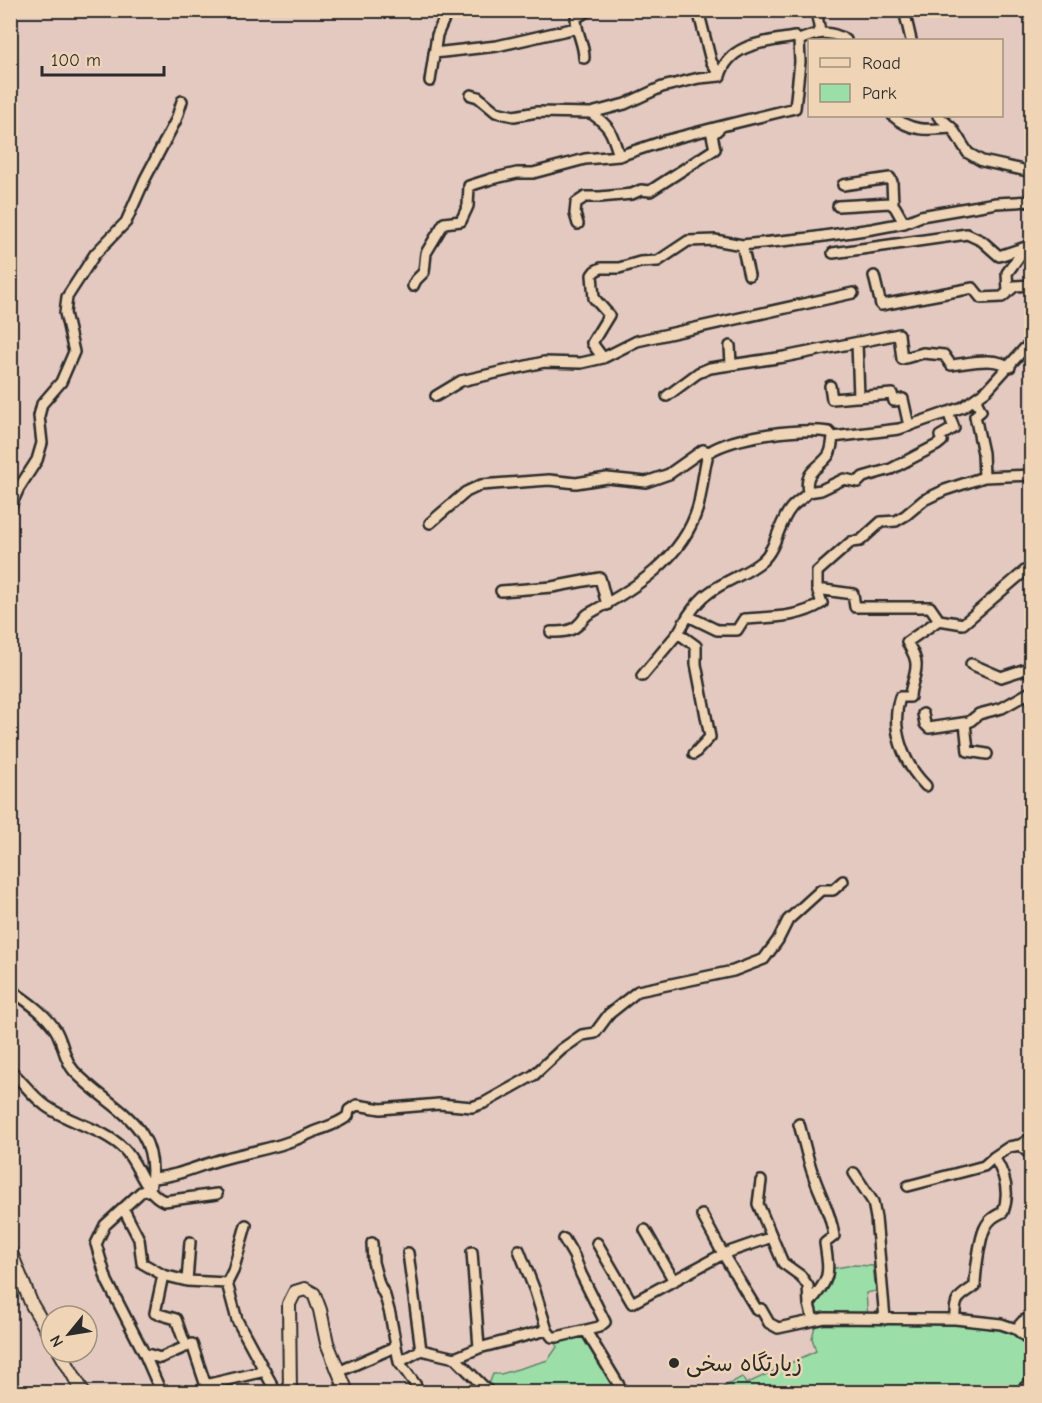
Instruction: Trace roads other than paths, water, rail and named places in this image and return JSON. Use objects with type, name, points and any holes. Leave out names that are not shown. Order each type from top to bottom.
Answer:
[{"type":"street","points":[[430,81],[438,35],[448,10]]},
{"type":"street","points":[[584,58],[584,47],[576,28],[576,18],[589,10]]},
{"type":"street","points":[[698,10],[711,61],[720,76]]},
{"type":"street","points":[[816,10],[819,32]]},
{"type":"street","points":[[904,10],[911,39]]},
{"type":"street","points":[[434,52],[497,46],[576,28]]},
{"type":"street","points":[[799,40],[819,32],[844,39]]},
{"type":"street","points":[[720,76],[724,63],[749,46],[795,37],[799,40]]},
{"type":"street","points":[[413,286],[424,272],[426,254],[444,223],[460,221],[468,206],[469,186],[517,173],[533,174],[585,159],[619,156],[664,141],[795,108],[800,62],[799,40]]},
{"type":"street","points":[[471,95],[478,97],[496,112],[514,116],[537,112],[591,113],[625,104],[662,87],[699,78],[720,76]]},
{"type":"street","points":[[10,508],[19,488],[37,460],[42,443],[39,416],[42,404],[61,382],[74,352],[65,313],[67,297],[95,254],[126,222],[145,179],[176,120],[182,101]]},
{"type":"street","points":[[591,113],[606,123],[612,133],[619,156]]},
{"type":"street","points":[[895,117],[913,129],[952,128]]},
{"type":"street","points":[[939,117],[952,128],[968,153],[982,161],[1032,172]]},
{"type":"street","points":[[578,224],[575,214],[576,203],[585,197],[632,194],[641,190],[650,191],[715,149],[712,135],[722,126]]},
{"type":"street","points":[[843,185],[890,178],[893,204],[904,223]]},
{"type":"street","points":[[603,358],[592,343],[609,315],[594,298],[592,282],[595,271],[602,268],[619,268],[640,262],[658,261],[688,241],[715,240],[742,245],[810,238],[904,223],[921,216],[996,203],[1032,201]]},
{"type":"street","points":[[838,206],[893,204]]},
{"type":"street","points":[[833,253],[967,234],[982,241],[999,256],[1029,246]]},
{"type":"street","points":[[742,245],[749,275]]},
{"type":"street","points":[[1008,292],[1006,273],[1029,246]]},
{"type":"street","points":[[874,276],[881,305],[973,288],[981,298],[1002,297],[1015,286],[1032,285]]},
{"type":"street","points":[[436,396],[461,381],[509,369],[544,362],[581,363],[603,358],[637,341],[853,293]]},
{"type":"street","points":[[667,396],[698,373],[710,368],[784,357],[899,334],[902,359],[923,353],[944,355],[951,365],[987,361],[1004,363],[1010,367]]},
{"type":"street","points":[[856,343],[859,397]]},
{"type":"street","points":[[833,436],[909,426],[963,407],[987,390],[1024,349],[1032,344]]},
{"type":"street","points":[[730,346],[731,364]]},
{"type":"street","points":[[830,386],[832,399],[892,394],[894,401],[903,399],[909,426]]},
{"type":"street","points":[[975,399],[981,411],[975,416],[983,453],[984,477]]},
{"type":"street","points":[[807,492],[821,490],[844,479],[858,482],[863,477],[891,469],[937,445],[942,441],[940,436],[954,428],[948,412]]},
{"type":"street","points":[[703,450],[709,452],[722,444],[795,431],[829,432],[833,436]]},
{"type":"street","points":[[642,676],[678,633],[696,605],[712,590],[762,561],[771,550],[782,523],[792,507],[803,499],[807,492],[806,483],[809,475],[830,454],[833,436]]},
{"type":"street","points":[[430,523],[466,492],[481,485],[549,480],[576,483],[607,478],[646,482],[669,474],[703,450]]},
{"type":"street","points":[[551,632],[569,632],[579,625],[586,615],[607,605],[620,594],[648,578],[686,538],[698,507],[707,458],[703,450]]},
{"type":"street","points":[[688,616],[717,630],[737,630],[744,619],[788,616],[811,610],[822,603],[817,589],[817,572],[851,542],[860,541],[881,522],[896,520],[924,500],[945,490],[984,477],[1032,475]]},
{"type":"street","points":[[817,589],[854,594],[855,607],[930,608],[939,620],[963,624],[1026,570],[1032,577]]},
{"type":"street","points":[[501,591],[552,587],[600,578],[607,605]]},
{"type":"street","points":[[926,786],[916,776],[903,751],[895,720],[896,706],[900,697],[910,697],[916,667],[915,657],[907,642],[939,620]]},
{"type":"street","points":[[678,633],[696,646],[696,664],[710,736],[694,754]]},
{"type":"street","points":[[971,664],[1001,677],[1032,667]]},
{"type":"street","points":[[923,714],[925,724],[929,728],[965,723],[979,714],[1009,705],[1032,691]]},
{"type":"street","points":[[965,723],[968,751],[987,754]]},
{"type":"street","points":[[152,1178],[168,1177],[221,1159],[291,1142],[340,1122],[348,1116],[349,1110],[357,1105],[381,1109],[439,1104],[472,1107],[484,1103],[534,1075],[562,1049],[582,1035],[595,1033],[609,1014],[638,991],[733,971],[764,959],[778,940],[788,920],[821,890],[833,890],[843,881]]},
{"type":"street","points":[[10,989],[27,1000],[55,1029],[72,1069],[123,1112],[141,1132],[149,1146],[152,1178],[150,1190]]},
{"type":"street","points":[[10,1070],[47,1107],[117,1143],[132,1158],[150,1190],[164,1201],[217,1194]]},
{"type":"street","points":[[799,1124],[813,1176],[830,1217],[834,1236],[825,1243],[829,1270],[827,1281],[809,1304]]},
{"type":"street","points":[[908,1186],[984,1166],[1009,1147],[1020,1145],[1032,1138]]},
{"type":"street","points":[[1020,1145],[1032,1156]]},
{"type":"street","points":[[955,1319],[957,1298],[975,1286],[975,1270],[984,1229],[992,1218],[1003,1212],[1006,1203],[1005,1179],[994,1157]]},
{"type":"street","points":[[854,1173],[873,1202],[885,1319]]},
{"type":"street","points":[[761,1181],[758,1204],[783,1263],[801,1276],[808,1286],[813,1320]]},
{"type":"street","points":[[150,1190],[141,1192],[105,1225],[96,1244],[107,1281],[161,1392]]},
{"type":"street","points":[[123,1208],[140,1239],[142,1263],[163,1275],[187,1281],[226,1283]]},
{"type":"street","points":[[702,1215],[757,1311],[761,1310],[769,1323],[778,1328],[825,1317],[955,1319],[1001,1324],[1016,1329],[1032,1342]]},
{"type":"street","points":[[246,1225],[233,1271],[226,1283],[237,1320],[276,1392]]},
{"type":"street","points":[[645,1230],[674,1281]]},
{"type":"street","points":[[597,1243],[632,1303],[723,1254],[772,1237]]},
{"type":"street","points":[[519,1250],[533,1284],[547,1330],[552,1337],[599,1327],[605,1322],[564,1239]]},
{"type":"street","points":[[187,1281],[190,1242]]},
{"type":"street","points":[[372,1243],[373,1262],[390,1314],[394,1347],[399,1362],[416,1384],[418,1392]]},
{"type":"street","points":[[10,1251],[39,1316]]},
{"type":"street","points":[[472,1252],[479,1348]]},
{"type":"street","points":[[408,1253],[421,1350]]},
{"type":"street","points":[[163,1275],[155,1313],[176,1318],[186,1347]]},
{"type":"street","points":[[290,1392],[289,1304],[296,1292],[305,1289],[314,1294],[327,1343],[347,1392]]},
{"type":"street","points":[[1016,1329],[1023,1321],[1032,1317]]},
{"type":"street","points":[[455,1358],[479,1348],[547,1330]]},
{"type":"street","points":[[585,1331],[622,1392]]},
{"type":"street","points":[[144,1353],[160,1358],[192,1344],[206,1389],[265,1371]]},
{"type":"street","points":[[338,1372],[394,1347]]},
{"type":"street","points":[[399,1362],[421,1350],[455,1358],[489,1392]]},
{"type":"street","points":[[67,1364],[83,1392]]},
{"type":"street","points":[[1020,1392],[1032,1381]]},
{"type":"place","name":"زیارتگاه سخی","points":[[674,1363]]}]
